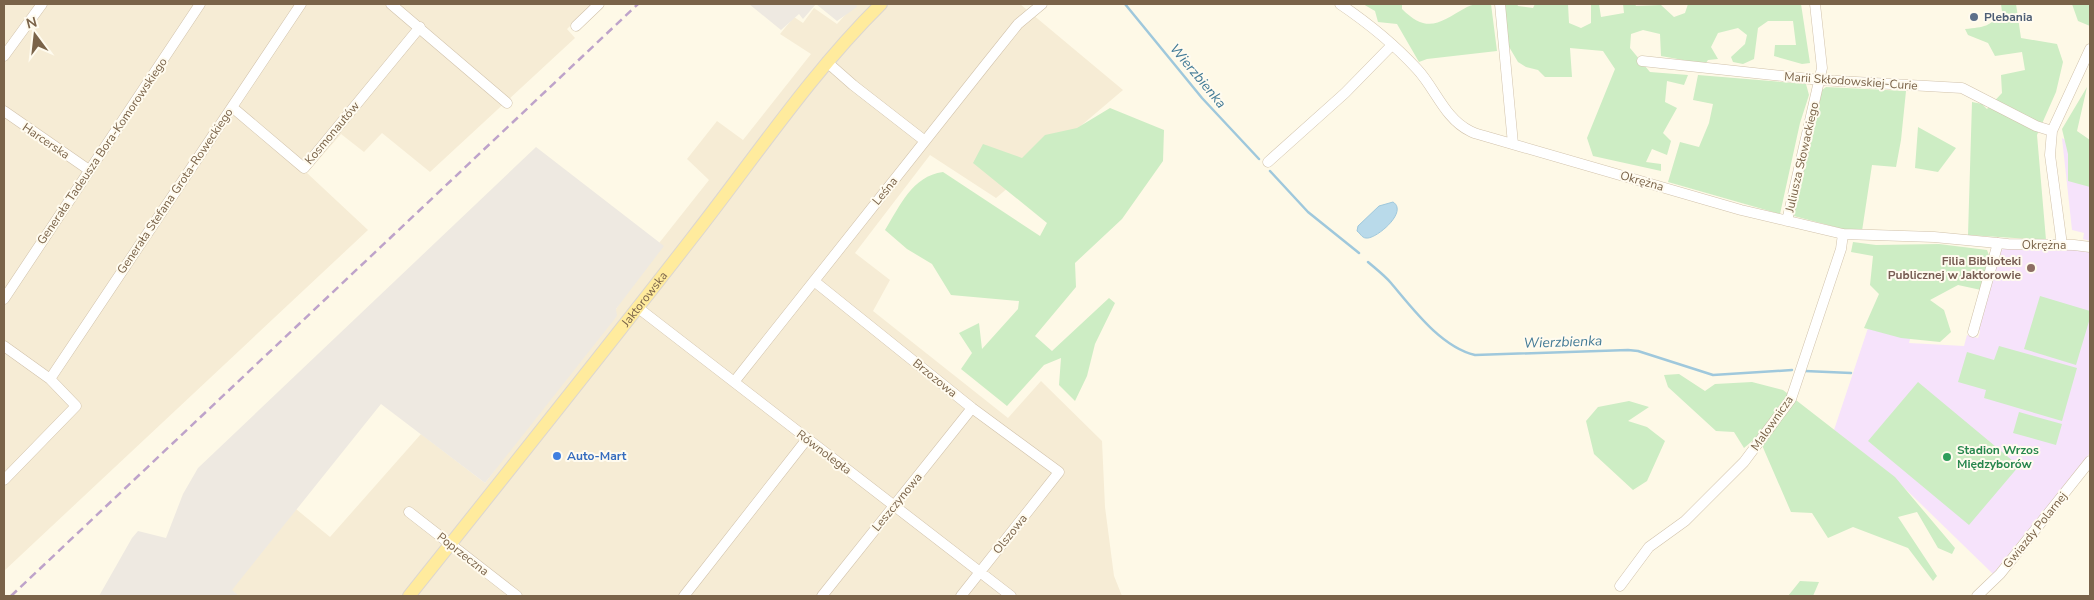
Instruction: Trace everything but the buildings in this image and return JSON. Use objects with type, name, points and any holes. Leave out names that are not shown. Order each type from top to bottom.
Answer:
[{"type":"main road","name":"Jaktorowska","points":[[409,596],[637,308],[828,62],[881,4]]},
{"type":"street","points":[[4,56],[42,4]]},
{"type":"street","name":"Generała Tadeusza Bora-Komorowskiego","points":[[4,299],[200,4]]},
{"type":"street","name":"Generała Stefana Grota-Roweckiego","points":[[50,379],[301,4]]},
{"type":"street","points":[[392,4],[507,103]]},
{"type":"street","points":[[576,26],[599,4]]},
{"type":"street","name":"Leśna","points":[[734,382],[1018,24],[1042,4]]},
{"type":"street","name":"Okrężna","points":[[1340,4],[1392,45],[1419,71],[1442,104],[1461,126],[1469,131],[1741,210],[1844,234],[1934,237],[1998,243],[2090,247]]},
{"type":"street","points":[[1500,4],[1513,144]]},
{"type":"street","name":"Juliusza Słowackiego","points":[[1787,221],[1822,68],[1815,4]]},
{"type":"street","name":"Kosmonautów","points":[[232,107],[304,168],[420,27]]},
{"type":"street","points":[[1268,162],[1345,93],[1392,45]]},
{"type":"street","points":[[2062,245],[2050,155],[2052,131],[2090,49]]},
{"type":"street","name":"Marii Skłodowskiej-Curie","points":[[1642,61],[1820,80],[1962,88],[2036,126],[2052,131]]},
{"type":"street","points":[[828,62],[853,85],[926,141]]},
{"type":"street","name":"Harcerska","points":[[4,112],[89,170]]},
{"type":"street","name":"Malownicza","points":[[1620,586],[1651,546],[1685,521],[1744,462],[1791,399],[1841,249],[1844,234]]},
{"type":"street","points":[[1972,332],[1998,243]]},
{"type":"street","name":"Brzozowa","points":[[814,281],[972,408],[1058,472]]},
{"type":"street","name":"Równoległa","points":[[637,308],[1011,596]]},
{"type":"street","points":[[4,346],[50,379],[76,406],[4,480]]},
{"type":"street","name":"Leszczynowa","points":[[822,596],[972,408]]},
{"type":"street","points":[[684,596],[807,440]]},
{"type":"street","name":"Gwiazdy Polarnej","points":[[1978,596],[2000,574],[2090,461]]},
{"type":"street","name":"Olszowa","points":[[961,596],[1058,472]]},
{"type":"street","name":"Poprzeczna","points":[[409,512],[517,596]]},
{"type":"shaded area","points":[[4,4],[593,4],[567,29],[575,38],[430,172],[382,133],[364,152],[341,134],[307,173],[368,230],[4,571]]},
{"type":"shaded area","points":[[749,4],[816,4],[803,19],[799,14],[781,30]]},
{"type":"shaded area","points":[[816,4],[856,4],[857,7],[837,21]]},
{"type":"shaded area","points":[[855,4],[1020,4],[1123,90],[996,198],[930,155],[855,253],[890,280],[873,311],[1008,418],[1041,381],[1102,441],[1105,507],[1114,576],[1122,596],[239,596],[231,590],[296,509],[330,537],[421,434],[485,483],[616,309],[652,252],[709,180],[687,159],[717,121],[743,140],[811,54],[780,34],[794,17],[803,23],[814,8],[837,24]]},
{"type":"shaded area","points":[[2062,138],[2090,153],[2090,241],[2083,239],[2084,233],[2072,230]]},
{"type":"shaded area","points":[[536,147],[664,246],[616,309],[617,316],[485,483],[381,404],[232,590],[239,596],[99,596],[132,538],[138,531],[166,538],[183,494],[198,468]]},
{"type":"shaded area","points":[[2006,248],[2082,250],[2090,253],[2090,453],[1993,574],[1889,473],[1834,430],[1868,328],[1912,331],[1909,343],[1964,346],[1967,335],[1978,338],[1980,332],[1978,327],[2001,250]]},
{"type":"green space","points":[[1363,4],[1402,4],[1402,9],[1411,17],[1427,24],[1441,21],[1470,6],[1491,4],[1497,51],[1427,59],[1419,62],[1397,24],[1378,22],[1375,11]]},
{"type":"green space","points":[[1500,4],[1517,4],[1518,6],[1533,8],[1535,4],[1568,4],[1569,23],[1581,28],[1591,23],[1591,4],[1599,4],[1601,17],[1624,13],[1623,4],[1635,4],[1636,6],[1661,5],[1674,17],[1685,13],[1688,4],[1801,4],[1810,63],[1802,64],[1774,56],[1775,45],[1796,45],[1793,21],[1768,21],[1758,28],[1754,59],[1743,64],[1733,62],[1731,57],[1745,44],[1747,35],[1738,28],[1718,33],[1711,47],[1718,59],[1708,60],[1701,70],[1691,71],[1683,60],[1661,56],[1660,34],[1643,30],[1631,34],[1630,48],[1650,72],[1688,75],[1684,85],[1667,81],[1665,102],[1677,108],[1663,133],[1671,141],[1667,155],[1652,149],[1646,162],[1661,164],[1661,171],[1593,156],[1587,138],[1615,69],[1603,51],[1570,48],[1572,77],[1545,77],[1538,70],[1526,67],[1518,62],[1502,35]]},
{"type":"green space","points":[[2001,4],[2016,4],[2021,38],[2057,44],[2063,62],[2056,92],[2037,135],[2046,240],[1968,235],[1972,102],[1982,104],[1987,109],[2002,93],[2001,75],[2025,70],[2022,52],[1995,56],[1988,43],[1968,35],[1965,29],[1982,27],[1994,21],[2002,12]]},
{"type":"green space","points":[[2072,4],[2090,4],[2090,26],[2078,21]]},
{"type":"green space","points":[[1698,75],[1806,84],[1809,95],[1800,123],[1780,214],[1668,182],[1680,142],[1699,147],[1709,123],[1713,104],[1693,100]]},
{"type":"green space","points":[[1826,87],[1906,91],[1896,167],[1872,165],[1862,231],[1847,230],[1790,215],[1798,182],[1809,151],[1822,90]]},
{"type":"green space","points":[[2087,87],[2077,131],[2090,140],[2090,187],[2068,181],[2068,154],[2062,129]]},
{"type":"green space","points":[[1110,108],[1164,130],[1163,161],[1122,219],[1075,263],[1076,287],[1035,336],[1052,351],[1109,298],[1115,303],[1095,344],[1087,376],[1075,401],[1059,385],[1061,358],[1044,365],[1007,406],[961,369],[972,353],[959,333],[979,323],[982,349],[1018,309],[1019,301],[951,295],[932,264],[907,249],[885,230],[902,202],[915,186],[923,179],[943,172],[1040,236],[1047,223],[973,163],[983,144],[1022,158],[1045,135],[1077,128]]},
{"type":"green space","points":[[1918,127],[1956,148],[1938,172],[1915,168]]},
{"type":"green space","points":[[1853,242],[1876,245],[1939,244],[1987,250],[1990,258],[1981,290],[1958,285],[1930,300],[1944,310],[1951,332],[1940,342],[1901,338],[1864,328],[1879,294],[1870,285],[1873,256],[1851,252]]},
{"type":"green space","points":[[2040,296],[2090,311],[2090,318],[2076,365],[2024,349]]},
{"type":"green space","points":[[1999,346],[2077,368],[2062,421],[1984,398],[1986,390],[1958,382],[1967,352],[1994,360]]},
{"type":"green space","points":[[1679,374],[1705,391],[1715,384],[1752,382],[1783,390],[1895,477],[1955,548],[1952,554],[1938,548],[1917,512],[1898,517],[1937,576],[1933,581],[1908,548],[1853,527],[1828,538],[1812,513],[1791,512],[1758,436],[1744,448],[1734,432],[1716,431],[1668,387],[1664,375]]},
{"type":"green space","points":[[1918,382],[2019,466],[1969,525],[1868,441]]},
{"type":"green space","points":[[1629,401],[1649,407],[1628,421],[1647,427],[1665,441],[1647,481],[1633,490],[1594,454],[1586,421],[1598,407]]},
{"type":"green space","points":[[2019,412],[2062,424],[2056,445],[2013,433]]},
{"type":"green space","points":[[1800,581],[1819,582],[1813,596],[1788,596]]},
{"type":"water","points":[[1393,202],[1397,206],[1397,212],[1389,225],[1383,230],[1376,235],[1366,238],[1357,231],[1358,226],[1379,206]]},
{"type":"waterway","name":"Wierzbienka","points":[[1125,4],[1202,98],[1259,159]]},
{"type":"waterway","name":"Wierzbienka","points":[[1270,171],[1308,212],[1359,253]]},
{"type":"waterway","name":"Wierzbienka","points":[[1368,262],[1388,280],[1439,336],[1463,351],[1475,355],[1628,350],[1638,351],[1713,375],[1792,370]]},
{"type":"waterway","name":"Wierzbienka","points":[[1805,371],[1851,373]]},
{"type":"railway","points":[[11,596],[638,4]]},
{"type":"place","name":"Plebania","points":[[1974,17]]},
{"type":"place","name":"Filia Biblioteki Publicznej w Jaktorowie","points":[[2031,268]]},
{"type":"place","name":"Auto-Mart","points":[[557,456]]},
{"type":"place","name":"Stadion Wrzos Międzyborów","points":[[1947,457]]}]
